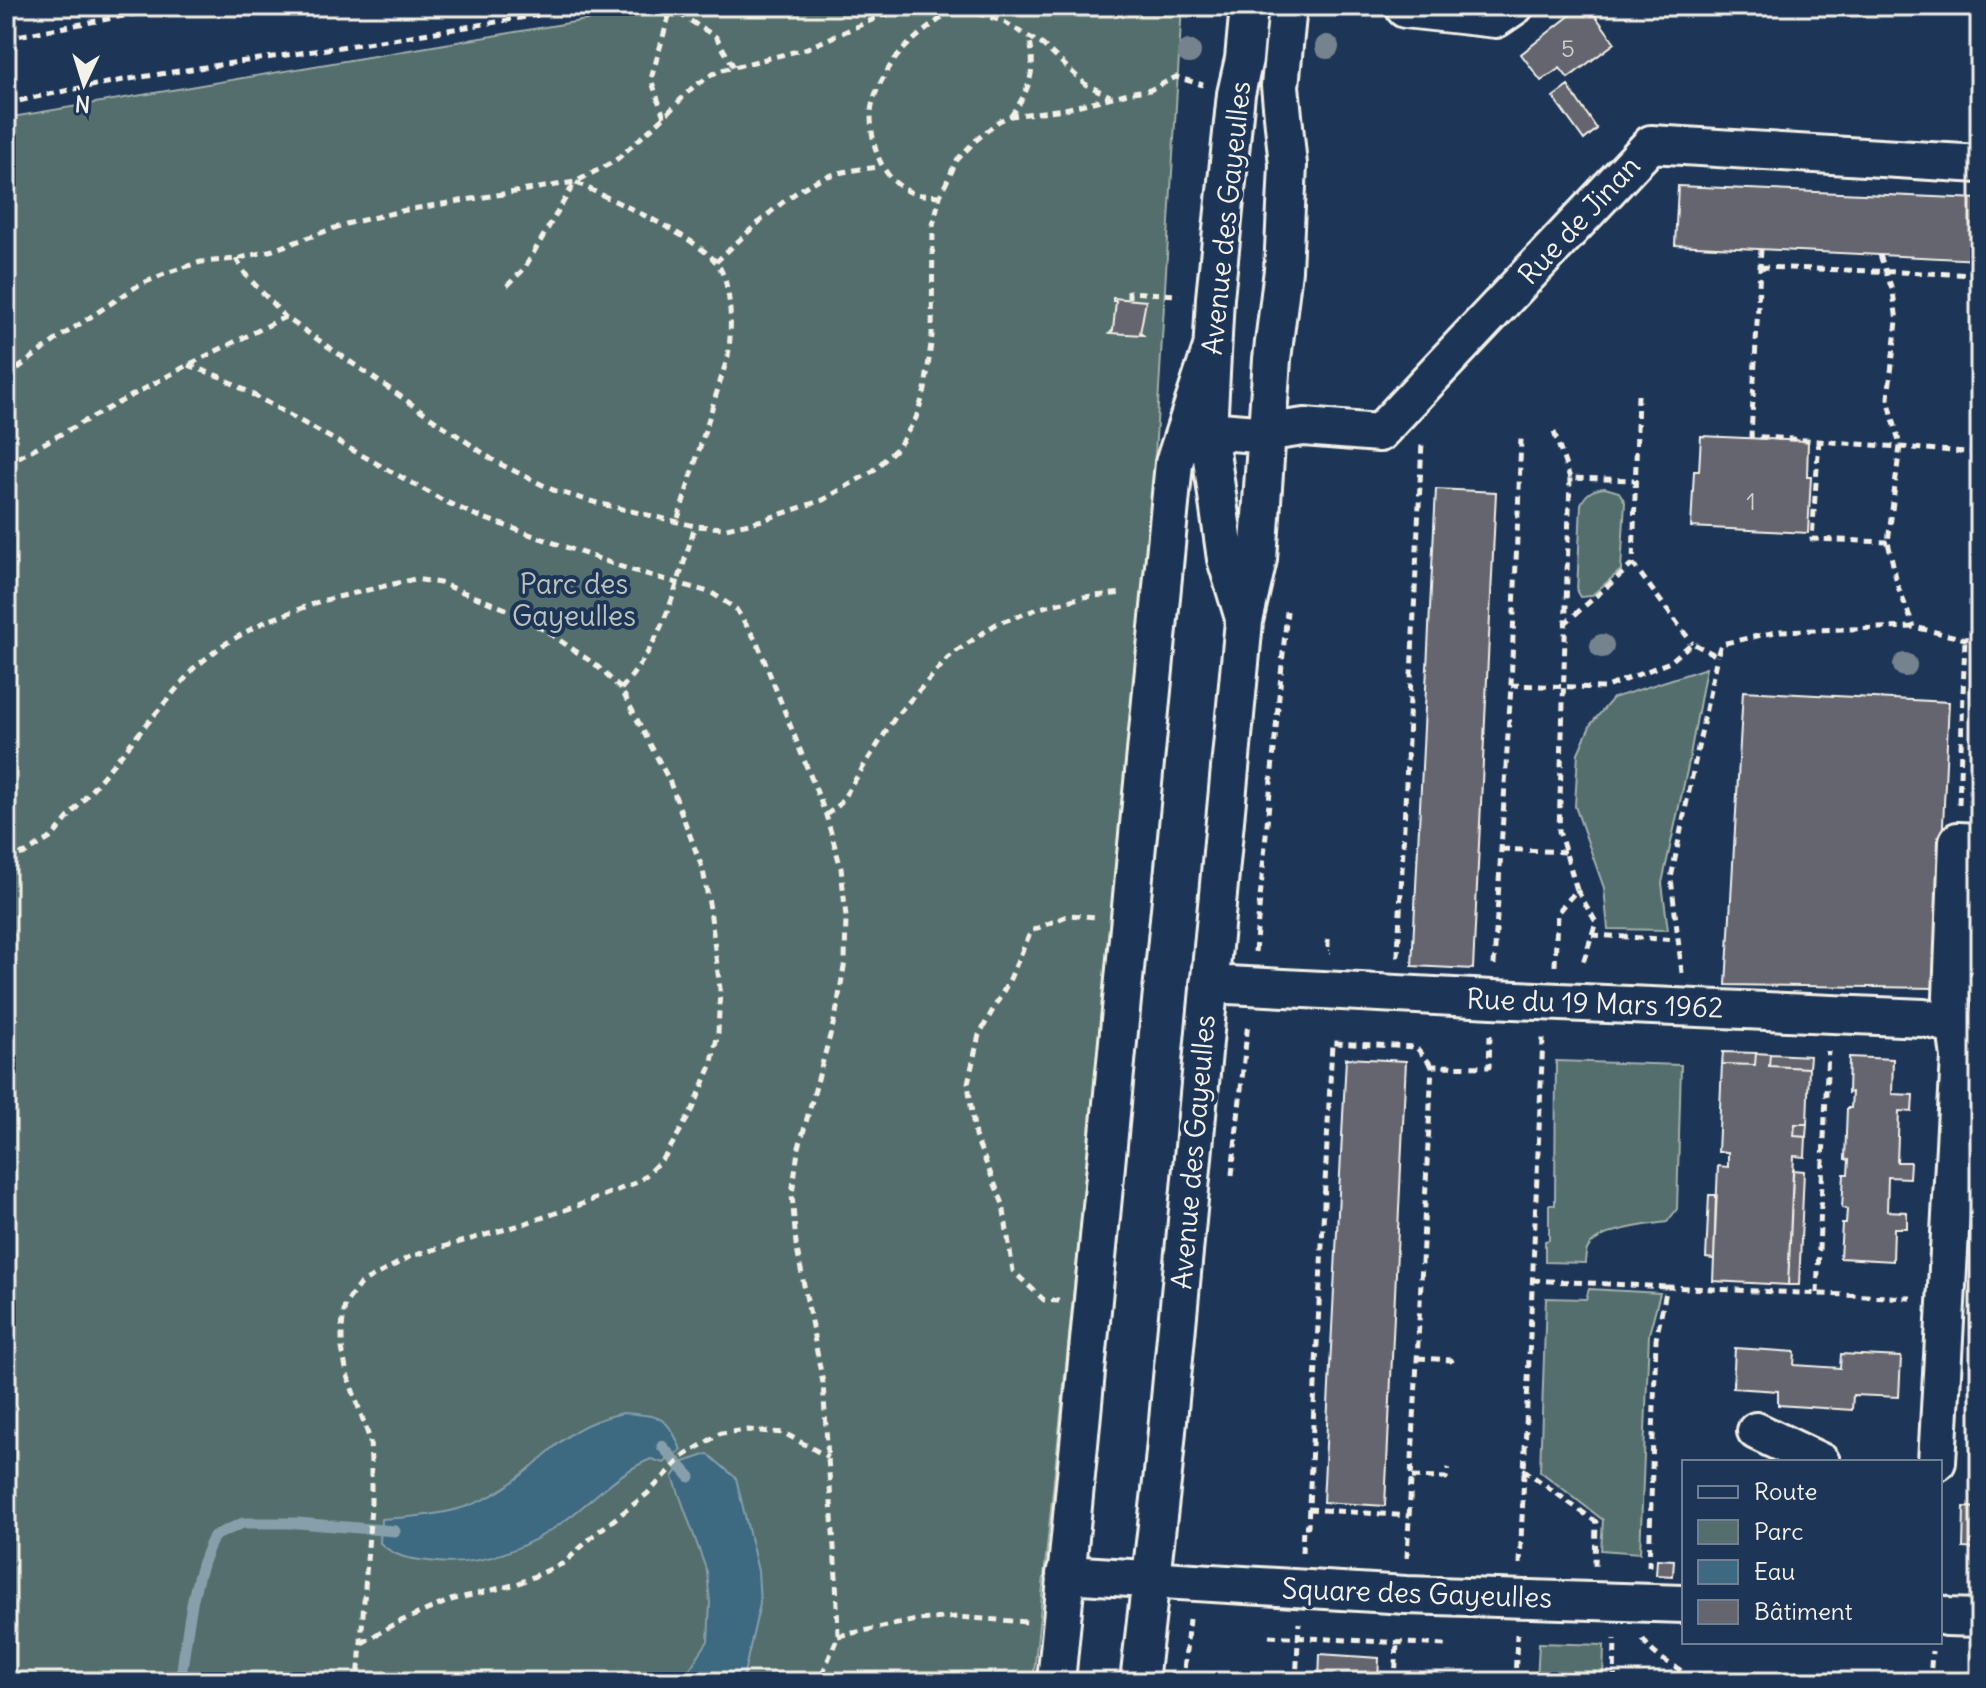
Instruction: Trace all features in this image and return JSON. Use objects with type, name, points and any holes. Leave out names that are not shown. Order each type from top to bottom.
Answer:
[{"type":"street","name":"Avenue des Gayeulles","points":[[1244,621],[1226,559],[1208,430],[1215,298],[1236,94],[1244,59],[1249,6]]},
{"type":"street","points":[[1405,7],[1496,19],[1515,6]]},
{"type":"street","name":"Avenue des Gayeulles","points":[[1139,1682],[1163,1473],[1244,621],[1258,559],[1272,359],[1283,270],[1288,165],[1280,86],[1288,7]]},
{"type":"street","name":"Rue de Jinan","points":[[1267,432],[1304,427],[1379,433],[1651,144],[1978,164]]},
{"type":"street","points":[[1056,1682],[1174,463],[1212,347]]},
{"type":"street","points":[[1208,430],[1267,432]]},
{"type":"street","points":[[1937,1460],[1960,1057],[1968,1027],[1952,997],[1969,841]]},
{"type":"street","name":"Rue du 19 Mars 1962","points":[[1209,984],[1924,1018],[1968,1027]]},
{"type":"street","points":[[1756,1431],[1817,1460]]},
{"type":"street","name":"Square des Gayeulles","points":[[1065,1574],[1406,1595],[1519,1598],[1646,1591],[1682,1603]]},
{"type":"street","points":[[1942,1615],[1980,1618]]},
{"type":"path","points":[[6,38],[177,6]]},
{"type":"path","points":[[6,104],[181,71],[591,6]]},
{"type":"path","points":[[664,117],[651,79],[669,7],[716,37],[734,67]]},
{"type":"path","points":[[1288,7],[1357,15],[1405,7]]},
{"type":"path","points":[[6,377],[139,285],[201,262],[236,259],[273,250],[346,224],[406,210],[575,182],[615,161],[693,87],[718,71],[805,49],[881,16],[923,8],[975,12],[1004,22],[1029,36],[1085,84],[1111,97]]},
{"type":"path","points":[[940,196],[912,193],[891,179],[881,167],[871,112],[878,88],[890,65],[909,45],[953,10]]},
{"type":"path","points":[[1978,164],[1980,18]]},
{"type":"path","points":[[1011,116],[1023,101],[1032,79],[1033,54],[1029,36]]},
{"type":"path","points":[[236,259],[246,275],[285,317],[496,462],[553,490],[695,526],[726,528],[763,520],[823,500],[873,471],[899,446],[916,418],[925,390],[932,336],[933,225],[940,196],[957,160],[999,121],[1011,116],[1065,109],[1150,90],[1176,77],[1236,94]]},
{"type":"path","points":[[716,262],[749,231],[818,180],[850,170],[881,167]]},
{"type":"path","points":[[575,182],[691,241],[716,262],[730,307],[732,329],[728,356],[677,522]]},
{"type":"path","points":[[507,286],[524,269],[575,182]]},
{"type":"path","points":[[1761,249],[1751,436],[1980,453]]},
{"type":"path","points":[[1880,255],[1893,292],[1897,321],[1888,398],[1900,446],[1888,542],[1898,587],[1914,627]]},
{"type":"path","points":[[1979,260],[1980,399]]},
{"type":"path","points":[[1760,267],[1979,275]]},
{"type":"path","points":[[1129,298],[1129,292],[1215,298]]},
{"type":"path","points":[[6,464],[188,365],[285,317]]},
{"type":"path","points":[[188,365],[221,377],[446,502],[475,515],[625,568],[712,593],[736,609],[757,642],[826,815],[841,868],[846,917],[845,961],[836,1014],[798,1151],[792,1194],[796,1244],[823,1383],[829,1458],[838,1636],[819,1682]]},
{"type":"path","points":[[1638,395],[1633,564],[1692,643],[1717,656]]},
{"type":"path","points":[[1554,432],[1570,478],[1559,831],[1577,890],[1596,922],[1556,1002]]},
{"type":"path","points":[[1384,955],[1398,955],[1423,436]]},
{"type":"path","points":[[1432,1066],[1489,1067],[1511,685],[1521,439]]},
{"type":"path","points":[[1819,440],[1812,539],[1888,542]]},
{"type":"path","points":[[1980,473],[1980,507]]},
{"type":"path","points":[[1570,478],[1634,480]]},
{"type":"path","points":[[621,689],[640,668],[660,633],[695,526]]},
{"type":"path","points":[[1564,624],[1633,564]]},
{"type":"path","points":[[6,858],[26,853],[52,837],[194,668],[223,645],[262,623],[321,601],[415,579],[440,583],[506,609],[546,631],[596,665],[621,689],[669,780],[703,870],[720,989],[718,1033],[711,1066],[693,1109],[666,1155],[640,1181],[577,1206],[411,1256],[360,1284],[345,1304],[342,1348],[347,1374],[370,1440],[371,1463],[358,1682]]},
{"type":"path","points":[[826,815],[839,805],[905,705],[951,655],[996,624],[1083,597],[1137,592],[1160,594]]},
{"type":"path","points":[[1230,1191],[1287,606]]},
{"type":"path","points":[[1687,1007],[1671,878],[1721,644],[1780,631],[1914,627],[1965,639],[1980,637]]},
{"type":"path","points":[[1965,639],[1969,841]]},
{"type":"path","points":[[1511,685],[1604,688],[1670,662],[1692,643]]},
{"type":"path","points":[[1501,849],[1566,852]]},
{"type":"path","points":[[1515,1682],[1531,1280],[1556,1002],[1557,913],[1577,890]]},
{"type":"path","points":[[1092,1303],[1044,1300],[1013,1271],[1003,1204],[975,1136],[968,1083],[979,1035],[1009,981],[1031,931],[1069,915],[1129,920]]},
{"type":"path","points":[[1592,935],[1678,940]]},
{"type":"path","points":[[1328,939],[1328,952],[1342,952]]},
{"type":"path","points":[[1817,1293],[1830,1014]]},
{"type":"path","points":[[1300,1589],[1303,1526],[1308,1526],[1332,1043],[1416,1047],[1432,1066],[1406,1595]]},
{"type":"path","points":[[1531,1280],[1946,1299]]},
{"type":"path","points":[[1667,1287],[1656,1339],[1642,1637],[1651,1652],[1688,1674],[1692,1682]]},
{"type":"path","points":[[1418,1358],[1451,1360],[1454,1365]]},
{"type":"path","points":[[362,1643],[394,1624],[451,1600],[517,1584],[564,1563],[647,1494],[684,1456],[721,1433],[748,1430],[784,1433],[829,1458]]},
{"type":"path","points":[[1412,1477],[1446,1478],[1449,1468]]},
{"type":"path","points":[[1522,1469],[1596,1522],[1595,1576]]},
{"type":"path","points":[[1308,1509],[1410,1516]]},
{"type":"path","points":[[1183,1682],[1190,1583]]},
{"type":"path","points":[[838,1636],[917,1620],[957,1617],[1061,1625]]},
{"type":"path","points":[[1146,1633],[1187,1637]]},
{"type":"path","points":[[1269,1636],[1445,1645]]},
{"type":"path","points":[[1296,1682],[1298,1638]]},
{"type":"path","points":[[1395,1682],[1397,1643]]},
{"type":"path","points":[[1930,1682],[1934,1644]]},
{"type":"green space","name":"Parc des Gayeulles","points":[[649,6],[1182,6],[1147,588],[1033,1682],[6,1682],[6,118],[640,11]]},
{"type":"green space","points":[[1605,488],[1619,492],[1625,502],[1621,570],[1591,596],[1580,597],[1577,592],[1581,504],[1590,492]]},
{"type":"green space","points":[[1974,642],[1980,642],[1980,697],[1970,696]]},
{"type":"green space","points":[[1706,668],[1662,883],[1668,930],[1608,929],[1604,888],[1575,806],[1578,753],[1591,724],[1613,698]]},
{"type":"green space","points":[[1556,1061],[1681,1065],[1677,1209],[1667,1222],[1623,1229],[1601,1237],[1587,1250],[1585,1263],[1545,1262],[1545,1241],[1549,1240],[1549,1205],[1555,1205]]},
{"type":"green space","points":[[1589,1289],[1660,1293],[1649,1334],[1640,1553],[1601,1550],[1603,1520],[1540,1471],[1546,1298],[1586,1299]]},
{"type":"green space","points":[[1539,1643],[1604,1645],[1603,1682],[1537,1682]]},
{"type":"water","points":[[623,1413],[661,1420],[672,1430],[681,1450],[664,1463],[651,1459],[627,1471],[567,1519],[537,1538],[505,1553],[453,1563],[406,1557],[380,1543],[381,1519],[435,1514],[484,1500],[515,1480],[575,1431]]},
{"type":"water","points":[[708,1454],[736,1478],[758,1571],[760,1604],[742,1682],[681,1682],[708,1641],[710,1603],[707,1572],[673,1477],[684,1462]]},
{"type":"building","points":[[1582,6],[1588,6],[1615,43],[1568,78],[1560,68],[1541,81],[1521,54]]},
{"type":"building","points":[[1568,86],[1597,129],[1584,140],[1553,97]]},
{"type":"building","points":[[1678,186],[1980,199],[1980,260],[1675,245]]},
{"type":"building","points":[[1113,298],[1146,301],[1140,333],[1143,335],[1110,333],[1116,301]]},
{"type":"building","points":[[1701,436],[1808,441],[1807,477],[1811,477],[1808,533],[1691,527],[1694,471],[1699,471]]},
{"type":"building","points":[[1436,489],[1496,492],[1473,969],[1412,966]]},
{"type":"building","points":[[1743,691],[1949,702],[1935,988],[1726,985]]},
{"type":"building","points":[[1975,742],[1980,743],[1980,804],[1975,804]]},
{"type":"building","points":[[1723,1052],[1756,1053],[1755,1065],[1722,1064]]},
{"type":"building","points":[[1756,1053],[1770,1054],[1769,1066],[1809,1068],[1807,1124],[1795,1124],[1794,1136],[1806,1137],[1805,1157],[1794,1156],[1788,1285],[1713,1281],[1718,1166],[1728,1167],[1728,1152],[1718,1152],[1722,1064],[1755,1065]]},
{"type":"building","points":[[1770,1054],[1810,1056],[1809,1068],[1769,1066]]},
{"type":"building","points":[[1849,1057],[1893,1059],[1892,1094],[1913,1095],[1912,1112],[1899,1111],[1897,1162],[1910,1162],[1909,1178],[1888,1177],[1887,1211],[1907,1212],[1907,1228],[1894,1228],[1893,1261],[1840,1258],[1842,1224],[1846,1224],[1847,1209],[1842,1208],[1844,1174],[1848,1174],[1849,1160],[1845,1159],[1847,1108],[1851,1108],[1852,1092],[1848,1093]]},
{"type":"building","points":[[1346,1058],[1406,1061],[1385,1506],[1323,1502]]},
{"type":"building","points":[[1795,1124],[1807,1124],[1806,1137],[1794,1136]]},
{"type":"building","points":[[1793,1170],[1804,1171],[1799,1285],[1788,1285]]},
{"type":"building","points":[[1709,1195],[1716,1195],[1714,1259],[1706,1258]]},
{"type":"building","points":[[1735,1348],[1795,1352],[1794,1365],[1840,1368],[1841,1354],[1901,1357],[1899,1397],[1853,1395],[1852,1410],[1778,1405],[1778,1391],[1733,1388]]},
{"type":"building","points":[[1964,1507],[1980,1508],[1980,1549],[1963,1548]]},
{"type":"building","points":[[1657,1559],[1674,1560],[1673,1576],[1656,1575]]},
{"type":"building","points":[[1320,1654],[1379,1658],[1378,1682],[1319,1682]]},
{"type":"waterway","points":[[662,1446],[690,1477]]},
{"type":"waterway","points":[[180,1682],[195,1589],[214,1536],[243,1523],[298,1523],[395,1531]]}]
